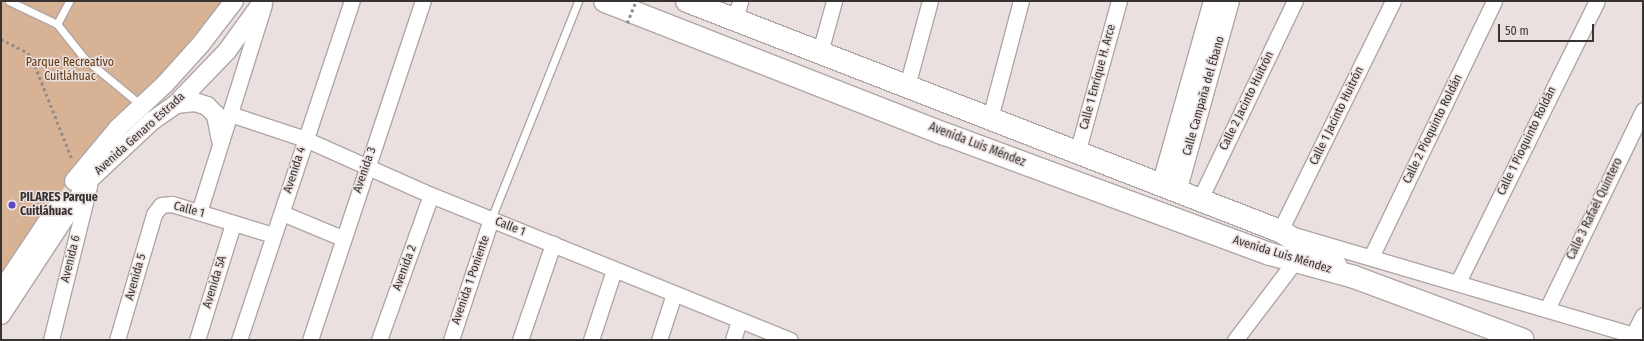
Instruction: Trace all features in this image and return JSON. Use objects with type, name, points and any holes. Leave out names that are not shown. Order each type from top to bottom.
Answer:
[{"type":"main road","name":"Avenida Luis Méndez","points":[[605,1],[945,134],[1270,254],[1354,277],[1523,340]]},
{"type":"main road","name":"Avenida Luis Méndez","points":[[687,1],[738,10],[820,52],[1199,201],[1280,231],[1354,277]]},
{"type":"street","name":"Avenida Genaro Estrada","points":[[1,291],[118,128],[142,106],[201,44],[234,1]]},
{"type":"street","name":"Avenida Genaro Estrada","points":[[1,315],[85,176],[152,121],[176,104],[227,51],[264,1]]},
{"type":"street","points":[[199,212],[264,1]]},
{"type":"street","name":"Avenida 4","points":[[239,340],[352,1]]},
{"type":"street","name":"Avenida 3","points":[[310,340],[366,164],[423,1]]},
{"type":"street","points":[[820,52],[834,1]]},
{"type":"street","points":[[906,86],[930,1]]},
{"type":"street","points":[[990,118],[1021,1]]},
{"type":"street","name":"Calle 1 Enrique H. Arce","points":[[1077,153],[1119,1]]},
{"type":"street","name":"Calle Campaña del Ébano","points":[[1169,189],[1213,1]]},
{"type":"street","name":"Calle Campaña del Ébano","points":[[1169,189],[1230,1]]},
{"type":"street","name":"Calle 2 Jacinto Huitrón","points":[[1199,201],[1296,1]]},
{"type":"street","name":"Calle 1 Jacinto Huitrón","points":[[1280,231],[1393,1]]},
{"type":"street","name":"Calle 2 Pioquinto Roldán","points":[[1371,257],[1494,1]]},
{"type":"street","name":"Calle 1 Pioquinto Roldán","points":[[1458,282],[1596,1]]},
{"type":"street","points":[[176,104],[196,102],[207,106],[216,115],[221,140]]},
{"type":"street","name":"Calle 3 Rafaél Quintero","points":[[1548,309],[1643,110]]},
{"type":"street","name":"Calle 1","points":[[230,114],[305,139],[366,164],[431,195],[790,340]]},
{"type":"street","name":"Avenida 6","points":[[51,340],[85,176]]},
{"type":"street","name":"Avenida 2","points":[[379,340],[431,195]]},
{"type":"street","name":"Calle 1","points":[[154,214],[161,205],[172,204],[233,224],[273,235]]},
{"type":"street","points":[[282,213],[342,238]]},
{"type":"street","name":"Avenida 5","points":[[117,340],[154,214]]},
{"type":"street","name":"Avenida 1 Poniente","points":[[451,340],[491,219]]},
{"type":"street","name":"Avenida 5A","points":[[197,340],[233,224]]},
{"type":"street","name":"Avenida Luis Méndez","points":[[1280,231],[1458,282],[1638,337]]},
{"type":"street","points":[[520,340],[553,244]]},
{"type":"street","points":[[1236,340],[1295,261]]},
{"type":"street","points":[[591,340],[614,270]]},
{"type":"street","points":[[660,340],[674,294]]},
{"type":"street","points":[[1638,337],[1643,314]]},
{"type":"street","points":[[733,340],[740,320]]},
{"type":"lane","points":[[9,1],[57,24],[84,58],[142,106]]},
{"type":"lane","points":[[57,24],[69,1]]},
{"type":"lane","points":[[491,219],[578,1]]},
{"type":"path","points":[[627,23],[636,1]]},
{"type":"path","points":[[1,39],[28,53],[33,60],[85,176]]},
{"type":"green space","name":"Parque Recreativo Cuitláhuac","points":[[1,1],[226,1],[203,34],[78,167],[1,282]]},
{"type":"place","name":"PILARES Parque Cuitláhuac","points":[[12,205]]}]
